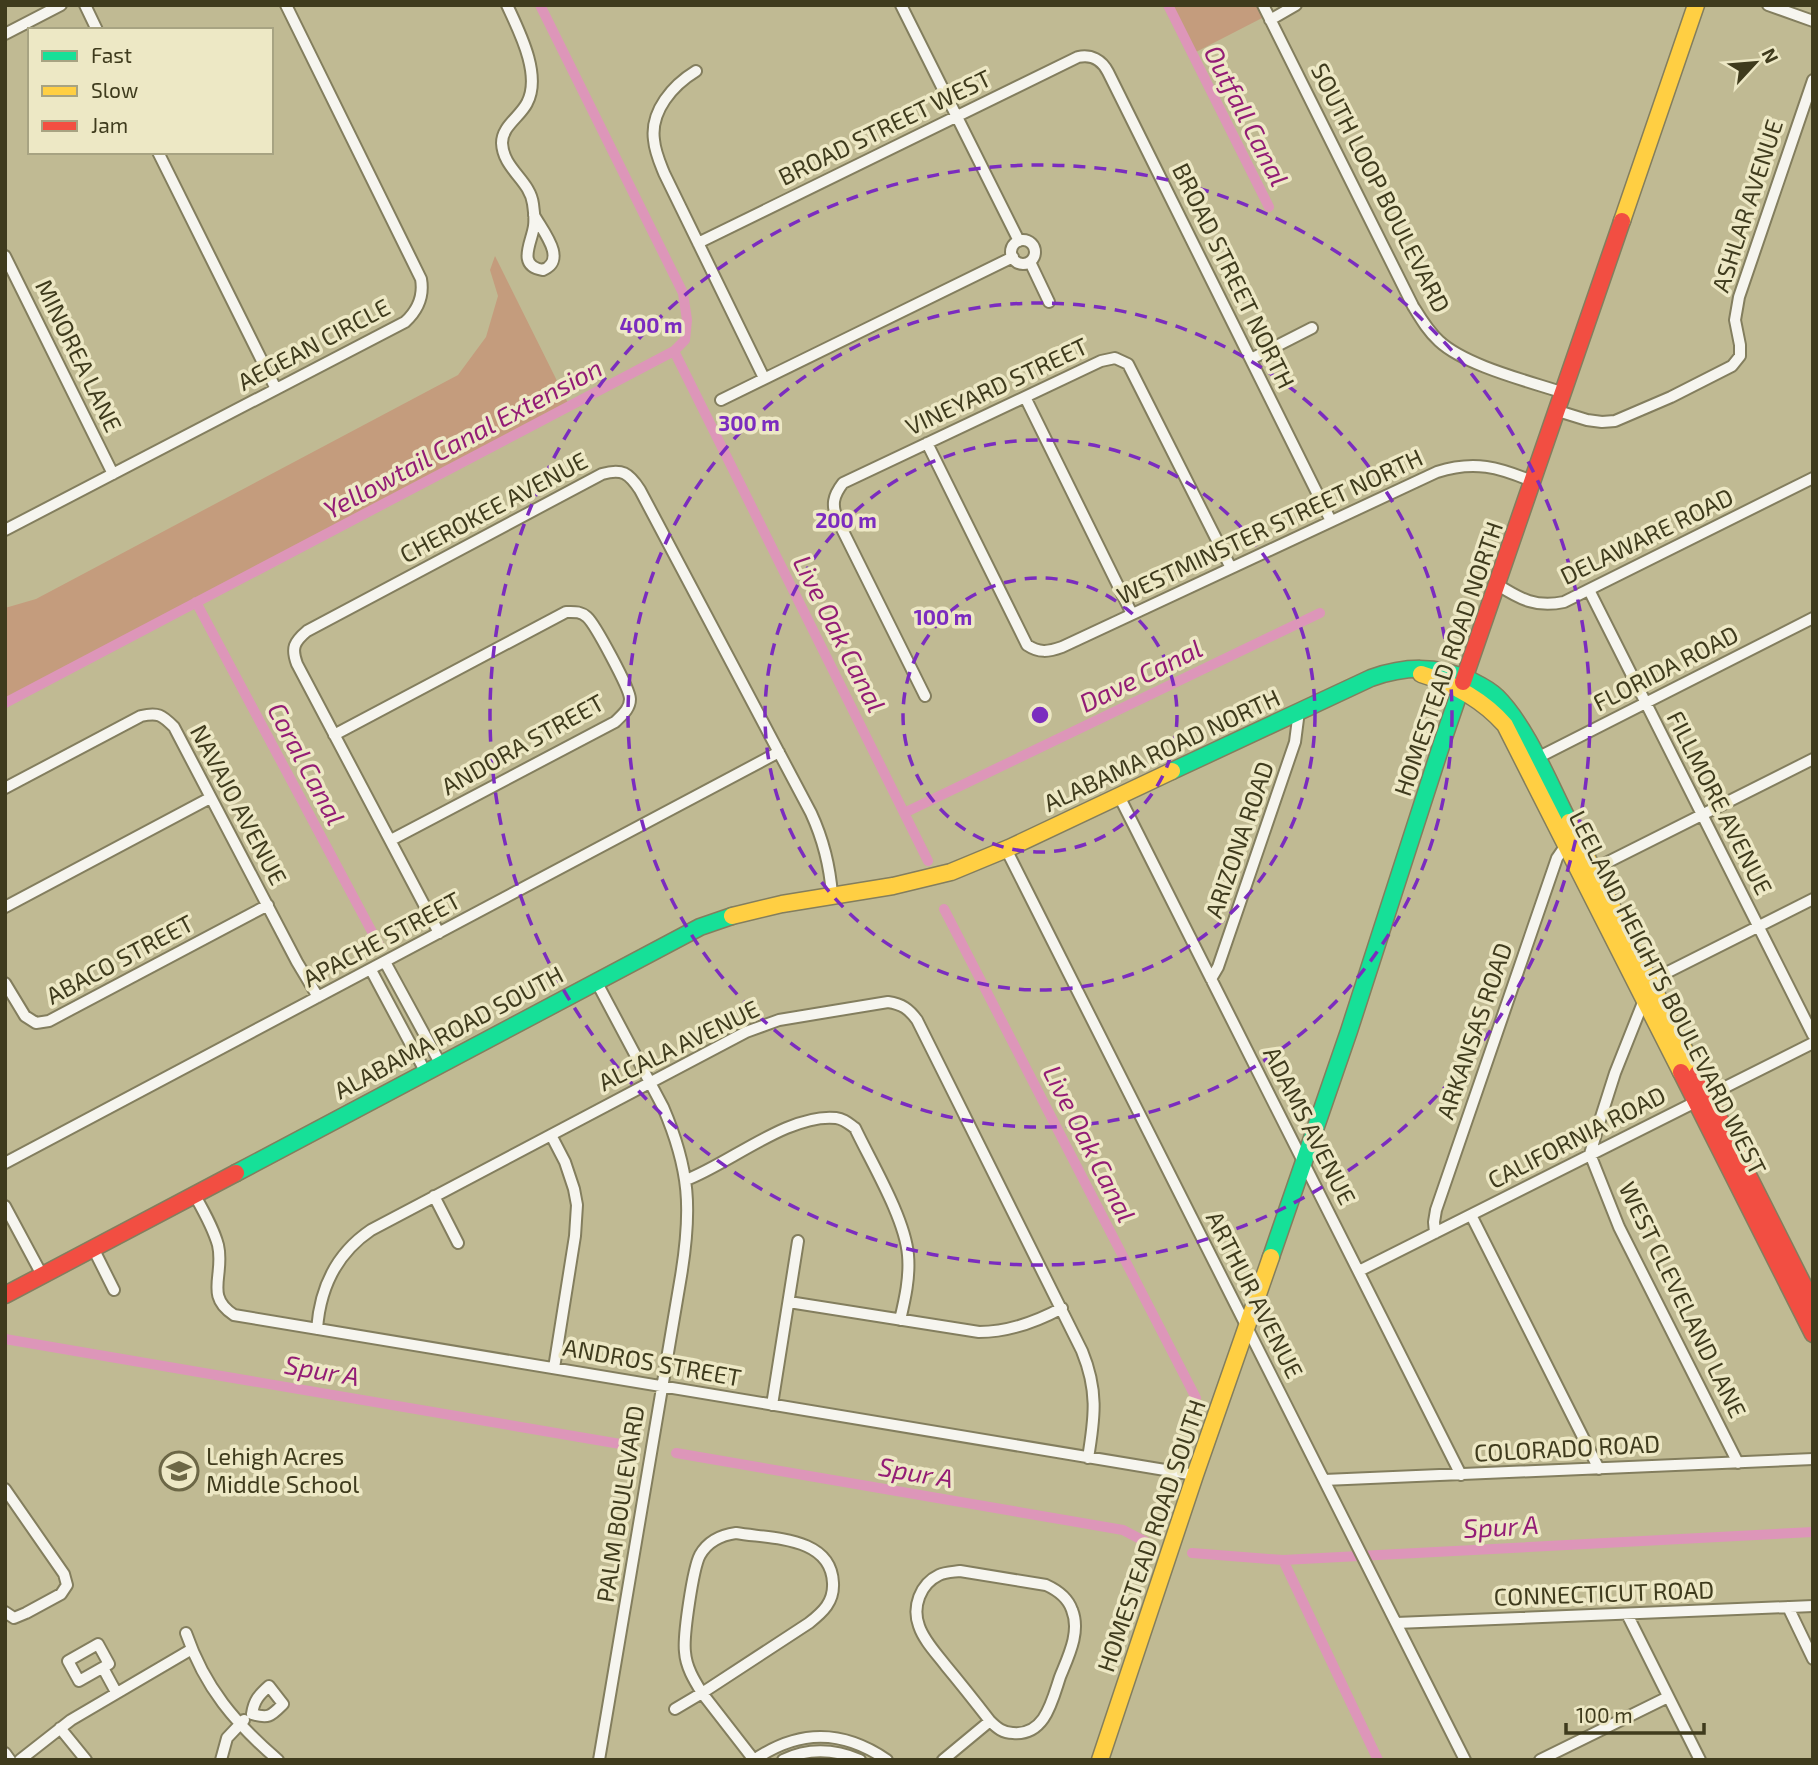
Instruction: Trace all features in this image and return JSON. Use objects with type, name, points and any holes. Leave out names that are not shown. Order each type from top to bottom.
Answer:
[{"type":"main road","name":"HOMESTEAD ROAD NORTH","points":[[1247,1327],[1380,941],[1462,684],[1534,482],[1696,5]]},
{"type":"main road","name":"ALABAMA ROAD NORTH","points":[[938,876],[1006,849],[1376,676],[1405,670],[1462,684]]},
{"type":"main road","name":"LEELAND HEIGHTS BOULEVARD WEST","points":[[1462,684],[1488,689],[1500,699],[1522,729],[1650,981],[1702,1099],[1813,1334]]},
{"type":"main road","name":"LEELAND HEIGHTS BOULEVARD WEST","points":[[1462,684],[1505,725],[1644,1000],[1702,1099],[1813,1304]]},
{"type":"main road","name":"ALABAMA ROAD SOUTH","points":[[5,1295],[659,947],[718,919],[766,906],[938,876]]},
{"type":"main road","name":"HOMESTEAD ROAD SOUTH","points":[[1100,1760],[1247,1327]]},
{"type":"street","points":[[5,34],[61,5]]},
{"type":"street","points":[[85,5],[96,28]]},
{"type":"street","name":"AEGEAN CIRCLE","points":[[5,530],[405,322],[414,314],[423,290],[421,279],[286,5]]},
{"type":"street","points":[[507,5],[527,55],[532,72],[532,87],[528,102],[505,130],[502,139],[503,152],[508,165],[528,187],[534,215]]},
{"type":"street","points":[[901,5],[1019,241]]},
{"type":"street","name":"SOUTH LOOP BOULEVARD","points":[[1263,5],[1413,306],[1430,332],[1460,355],[1486,367],[1564,393]]},
{"type":"street","points":[[1270,20],[1296,5]]},
{"type":"street","points":[[1768,5],[1813,21]]},
{"type":"street","name":"BROAD STREET WEST","points":[[698,243],[1078,57],[1091,57]]},
{"type":"street","name":"BROAD STREET NORTH","points":[[1091,57],[1105,65],[1331,521]]},
{"type":"street","points":[[696,71],[676,86],[661,107],[653,129],[653,140],[664,173],[764,378]]},
{"type":"street","name":"ASHLAR AVENUE","points":[[1558,411],[1587,420],[1615,421],[1671,397],[1732,366],[1740,356],[1735,320],[1739,297],[1813,80]]},
{"type":"street","points":[[159,154],[276,389]]},
{"type":"street","points":[[1027,240],[1035,248],[1030,262],[1018,262],[1013,257],[1013,246],[1019,241],[1027,240]]},
{"type":"street","name":"MINOREA LANE","points":[[5,256],[113,474]]},
{"type":"street","points":[[721,400],[1013,257]]},
{"type":"street","points":[[1030,262],[1049,302]]},
{"type":"street","points":[[1251,359],[1312,328]]},
{"type":"street","name":"VINEYARD STREET","points":[[925,696],[838,521],[834,512],[834,494],[843,483],[1101,360],[1115,358],[1128,364],[1231,568]]},
{"type":"street","points":[[1025,397],[1132,614]]},
{"type":"street","name":"WESTMINSTER STREET NORTH","points":[[927,443],[1027,645],[1035,650],[1048,652],[1425,476],[1451,467],[1472,465],[1510,472],[1534,482]]},
{"type":"street","name":"CHEROKEE AVENUE","points":[[439,933],[297,664],[293,652],[297,640],[307,631],[602,474],[615,470],[625,473],[640,490],[817,825],[832,895]]},
{"type":"street","name":"DELAWARE ROAD","points":[[1497,585],[1516,597],[1536,604],[1564,602],[1813,478]]},
{"type":"street","name":"FILLMORE AVENUE","points":[[1589,590],[1813,1035]]},
{"type":"street","name":"ANDORA STREET","points":[[334,735],[566,612],[579,612],[588,618],[604,645],[630,699],[626,711],[615,722],[391,840]]},
{"type":"street","name":"FLORIDA ROAD","points":[[1537,758],[1813,618]]},
{"type":"street","name":"ARIZONA ROAD","points":[[1211,979],[1221,958],[1295,742],[1299,711]]},
{"type":"street","name":"NAVAJO AVENUE","points":[[5,789],[141,716],[152,714],[164,717],[174,727],[318,997]]},
{"type":"street","name":"APACHE STREET","points":[[5,1163],[779,752]]},
{"type":"street","points":[[1594,869],[1813,759]]},
{"type":"street","name":"ADAMS AVENUE","points":[[1119,796],[1461,1475]]},
{"type":"street","points":[[5,907],[211,798]]},
{"type":"street","name":"ARKANSAS ROAD","points":[[1435,1233],[1436,1210],[1557,858],[1566,845]]},
{"type":"street","name":"ARTHUR AVENUE","points":[[1006,849],[1465,1760]]},
{"type":"street","points":[[1650,981],[1813,899]]},
{"type":"street","name":"ABACO STREET","points":[[5,983],[25,1016],[36,1023],[49,1021],[268,905]]},
{"type":"street","points":[[385,962],[440,1063]]},
{"type":"street","points":[[371,970],[425,1071]]},
{"type":"street","name":"PALM BOULEVARD","points":[[596,981],[671,1127],[686,1180],[688,1209],[686,1243],[599,1760]]},
{"type":"street","points":[[1591,1154],[1631,1028],[1644,1000]]},
{"type":"street","name":"ALCALA AVENUE","points":[[317,1329],[329,1278],[334,1268],[347,1251],[371,1230],[719,1045],[758,1027],[779,1020],[877,1003],[900,1004],[917,1020],[1083,1351],[1094,1390],[1088,1458]]},
{"type":"street","name":"CALIFORNIA ROAD","points":[[1359,1271],[1813,1043]]},
{"type":"street","points":[[686,1180],[779,1132],[824,1118],[846,1121],[855,1128],[903,1230],[908,1273],[900,1320]]},
{"type":"street","points":[[551,1135],[565,1162],[577,1205],[575,1236],[554,1368]]},
{"type":"street","name":"WEST CLEVELAND LANE","points":[[1591,1154],[1619,1227],[1738,1463]]},
{"type":"street","name":"ANDROS STREET","points":[[194,1194],[218,1244],[220,1260],[217,1297],[223,1308],[234,1315],[1195,1475]]},
{"type":"street","points":[[434,1196],[458,1243]]},
{"type":"street","points":[[5,1206],[42,1275]]},
{"type":"street","points":[[1471,1215],[1599,1469]]},
{"type":"street","points":[[772,1405],[798,1241]]},
{"type":"street","points":[[93,1248],[114,1290]]},
{"type":"street","points":[[789,1302],[956,1329],[994,1332],[1028,1324],[1062,1308]]},
{"type":"street","name":"COLORADO ROAD","points":[[1324,1480],[1813,1459]]},
{"type":"street","points":[[5,1489],[54,1558],[67,1584],[61,1594],[26,1613],[13,1618],[5,1612]]},
{"type":"street","points":[[676,1709],[702,1693],[810,1623],[825,1610],[834,1590],[833,1575],[816,1550],[795,1542],[736,1534],[726,1535],[708,1544],[699,1556],[695,1571],[685,1635],[684,1653],[687,1666],[702,1693],[754,1760],[768,1750],[788,1742],[804,1738],[831,1737],[862,1745],[887,1760]]},
{"type":"street","points":[[960,1571],[1046,1585],[1067,1599],[1072,1609],[1075,1632],[1049,1712],[1040,1724],[1021,1734],[998,1729],[990,1721],[925,1639],[919,1627],[916,1602],[921,1591],[939,1575],[960,1571]]},
{"type":"street","name":"CONNECTICUT ROAD","points":[[1396,1623],[1813,1606]]},
{"type":"street","points":[[1788,1607],[1813,1659]]},
{"type":"street","points":[[1627,1614],[1700,1760]]},
{"type":"street","points":[[186,1633],[210,1684],[225,1706],[239,1724],[278,1760]]},
{"type":"street","points":[[20,1760],[71,1720],[192,1649]]},
{"type":"street","points":[[103,1668],[116,1692]]},
{"type":"street","points":[[1540,1760],[1668,1697]]},
{"type":"street","points":[[221,1760],[227,1738],[252,1714]]},
{"type":"street","points":[[943,1760],[990,1721]]},
{"type":"street","points":[[61,1728],[86,1760]]},
{"type":"street","points":[[783,1760],[815,1751],[843,1754],[860,1760]]},
{"type":"street","points":[[5,1754],[10,1760]]},
{"type":"shaded area","points":[[1170,5],[1258,5],[1264,17],[1194,53]]},
{"type":"shaded area","points":[[495,256],[571,409],[5,707],[5,608],[36,599],[458,375],[486,337],[498,296],[490,270]]},
{"type":"waterway","name":"Yellowtail Canal Extension","points":[[5,703],[674,351],[685,340],[687,320],[683,293],[540,5]]},
{"type":"waterway","name":"Outfall Canal","points":[[1168,5],[1269,207]]},
{"type":"waterway","name":"Live Oak Canal","points":[[674,351],[928,861]]},
{"type":"waterway","name":"Coral Canal","points":[[196,602],[379,945]]},
{"type":"waterway","name":"Dave Canal","points":[[904,813],[1320,613]]},
{"type":"waterway","name":"Live Oak Canal","points":[[944,909],[1196,1398]]},
{"type":"waterway","name":"Spur A","points":[[5,1339],[632,1446]]},
{"type":"waterway","name":"Spur A","points":[[676,1453],[1123,1530],[1146,1542]]},
{"type":"waterway","name":"Spur A","points":[[1192,1553],[1283,1560],[1813,1532]]},
{"type":"waterway","points":[[1283,1560],[1378,1760]]},
{"type":"traffic: fast","points":[[1172,771],[1371,678],[1408,669],[1433,670],[1457,675],[1488,689],[1508,709],[1528,739],[1569,822]]},
{"type":"traffic: fast","points":[[1271,1257],[1349,1031],[1463,682]]},
{"type":"traffic: fast","points":[[236,1173],[700,927],[732,916]]},
{"type":"traffic: slow","points":[[1622,221],[1696,5]]},
{"type":"traffic: slow","points":[[1421,674],[1467,694],[1487,707],[1505,725],[1681,1072]]},
{"type":"traffic: slow","points":[[732,916],[782,904],[893,886],[951,872],[1009,848],[1172,771]]},
{"type":"traffic: slow","points":[[1569,822],[1697,1074]]},
{"type":"traffic: slow","points":[[1100,1760],[1271,1257]]},
{"type":"traffic: jam","points":[[1463,682],[1622,221]]},
{"type":"traffic: jam","points":[[1681,1072],[1813,1334]]},
{"type":"traffic: jam","points":[[1697,1074],[1813,1304]]},
{"type":"traffic: jam","points":[[5,1295],[236,1173]]},
{"type":"place","name":"Lehigh Acres Middle School","points":[[179,1471]]}]
